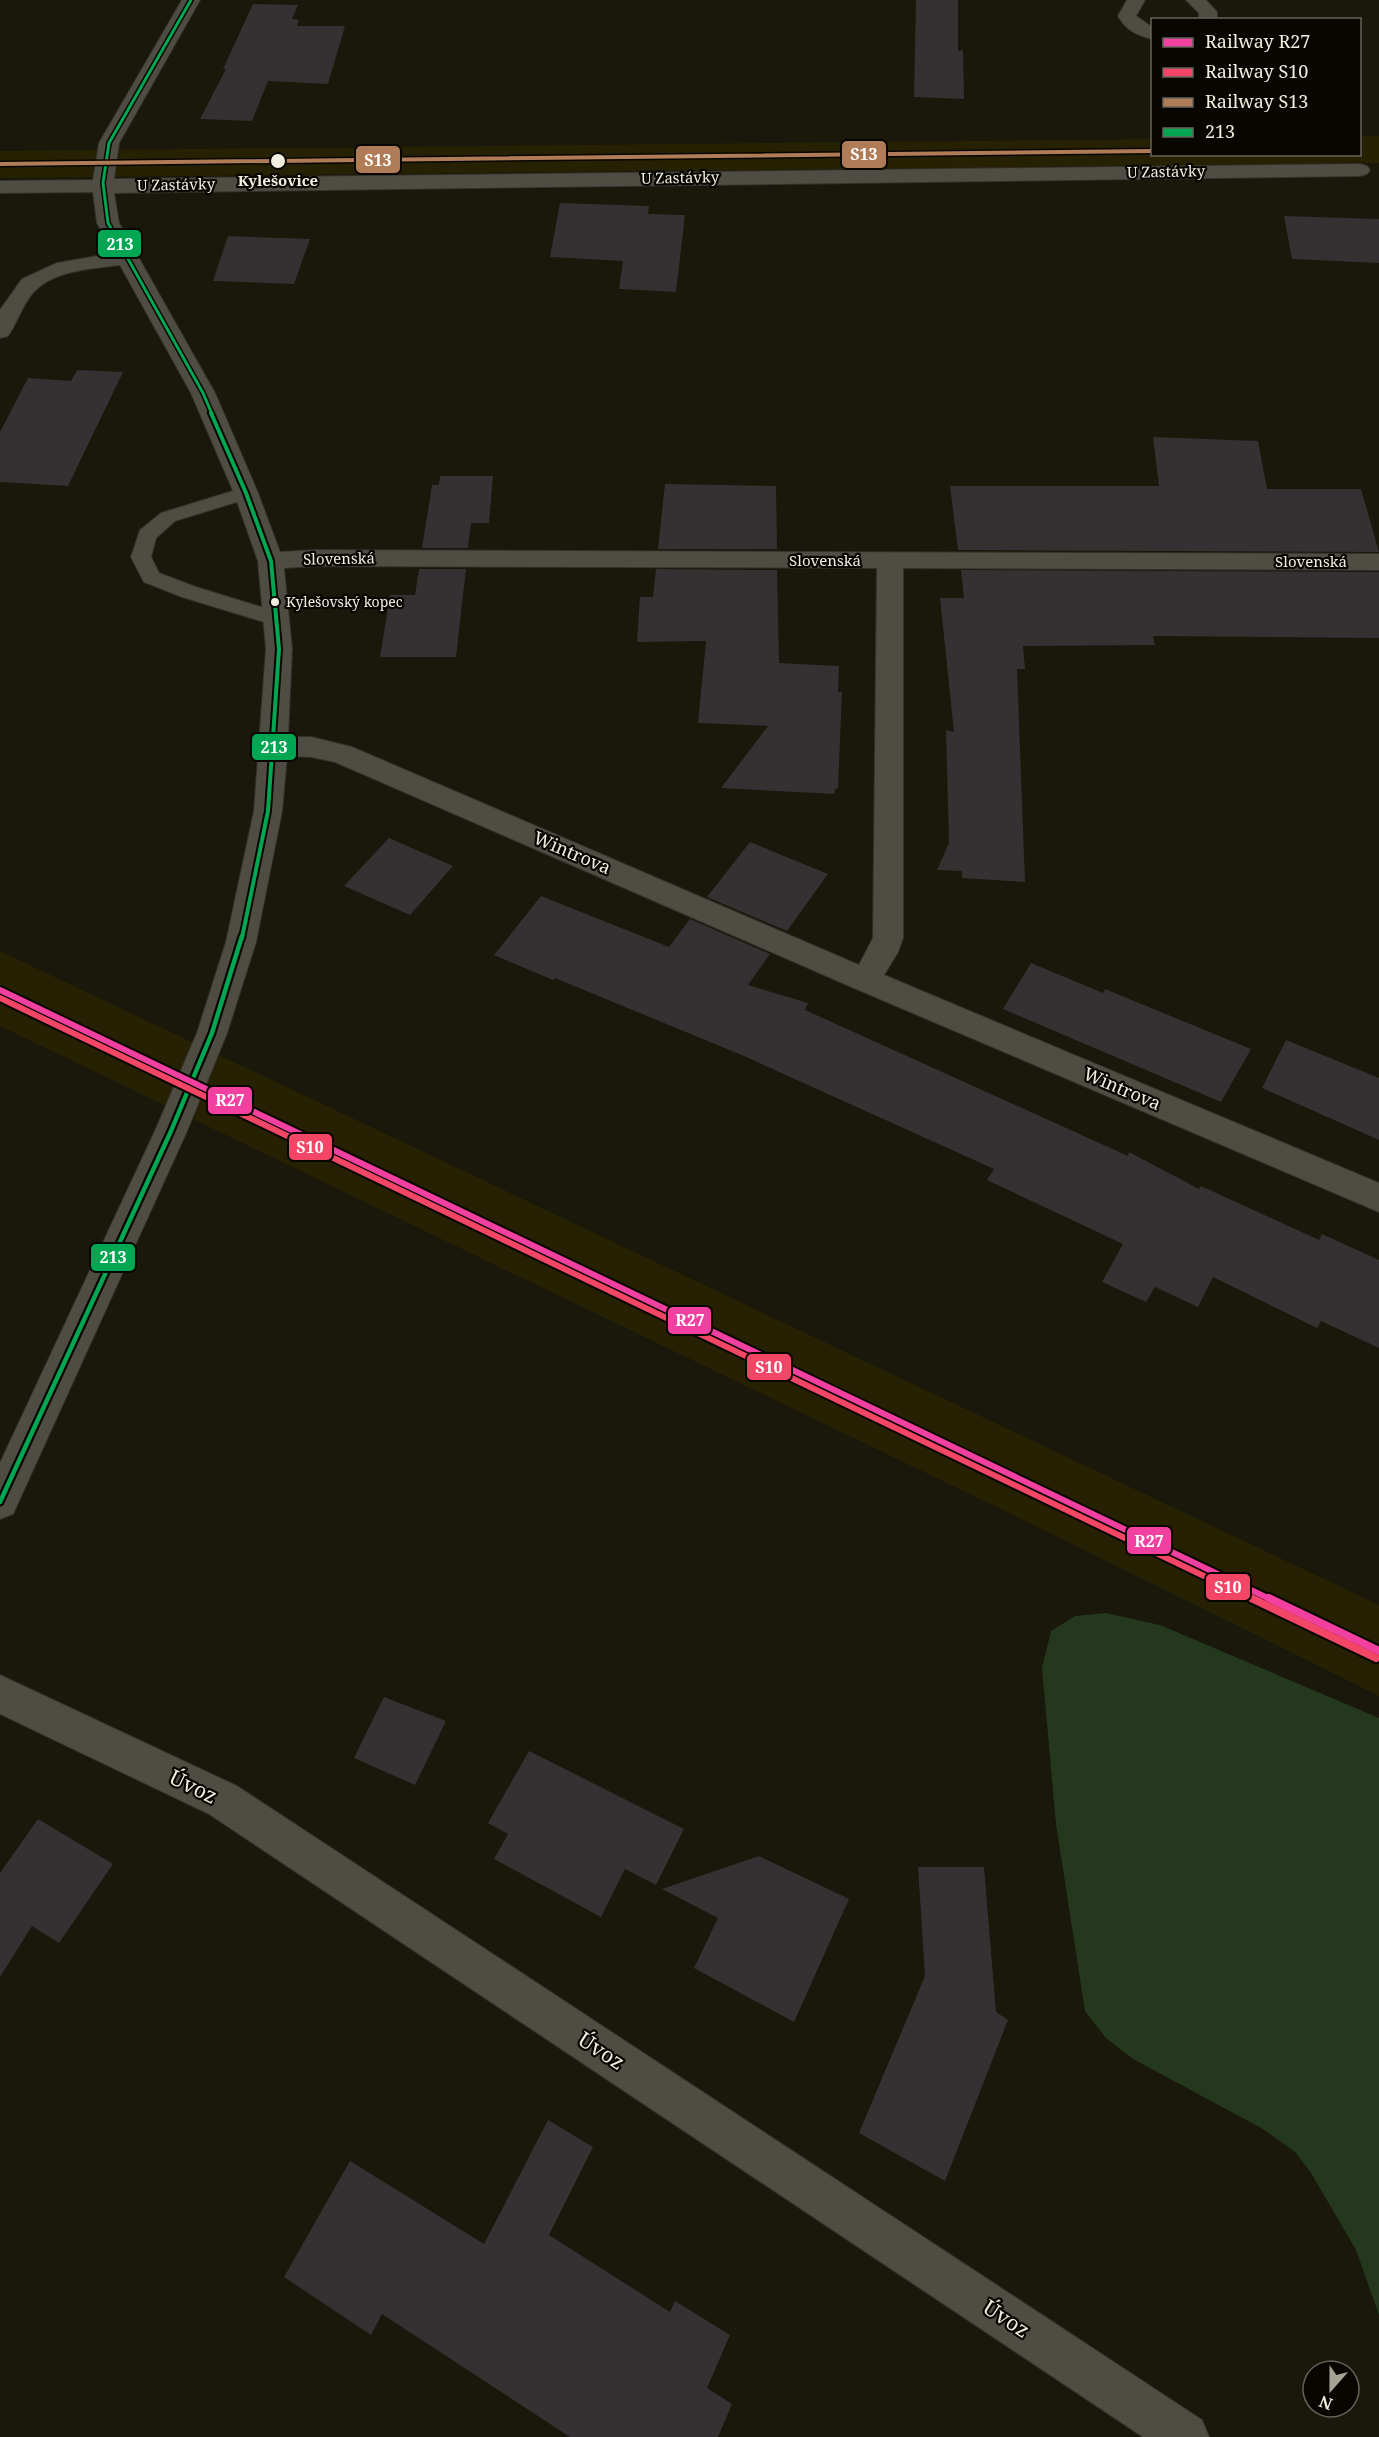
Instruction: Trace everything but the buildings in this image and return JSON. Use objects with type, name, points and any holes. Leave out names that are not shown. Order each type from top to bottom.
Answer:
[{"type":"street","points":[[0,1502],[171,1131],[212,1032],[241,942],[268,811],[279,649],[271,561],[246,493],[203,393],[108,223],[103,204],[102,186],[110,143],[191,0]]},
{"type":"street","points":[[1136,0],[1127,16],[1137,27],[1151,33]]},
{"type":"street","points":[[1195,0],[1208,12],[1208,18]]},
{"type":"street","name":"U Zastávky","points":[[0,187],[1360,170]]},
{"type":"street","points":[[0,331],[29,285],[49,273],[70,266],[129,257]]},
{"type":"street","name":"Slovenská","points":[[271,561],[316,558],[1379,562]]},
{"type":"street","points":[[865,980],[878,962],[888,938],[890,561]]},
{"type":"street","name":"Wintrova","points":[[274,746],[311,747],[342,754],[865,980],[1379,1198]]},
{"type":"street","name":"Úvoz","points":[[0,1694],[223,1800],[1185,2437]]},
{"type":"lane","points":[[246,493],[168,516],[147,535],[141,557],[151,577],[189,592],[278,619]]},
{"type":"shaded area","points":[[1361,136],[1379,136],[1379,163],[0,178],[0,151],[1151,139],[1151,156],[1361,156]]},
{"type":"shaded area","points":[[0,951],[1379,1605],[1379,1696],[1013,1515],[0,1026]]},
{"type":"green space","points":[[1106,1613],[1160,1625],[1379,1718],[1379,2315],[1356,2250],[1311,2173],[1295,2152],[1263,2129],[1133,2059],[1106,2038],[1085,2011],[1056,1824],[1042,1668],[1051,1631],[1075,1616]]},
{"type":"rail line","name":"S13","points":[[0,164],[1151,151]]},
{"type":"rail line","name":"R27","points":[[0,990],[1379,1651]]},
{"type":"rail line","name":"S10","points":[[0,998],[1376,1658]]},
{"type":"transit line","name":"213","points":[[0,1502],[171,1131],[212,1033],[241,942],[268,811],[279,649],[271,561],[246,493],[203,393],[108,223],[103,183],[109,143],[191,0]]},
{"type":"place","name":"Kylešovice","points":[[278,161]]},
{"type":"place","name":"Kylešovský kopec","points":[[275,602]]}]
